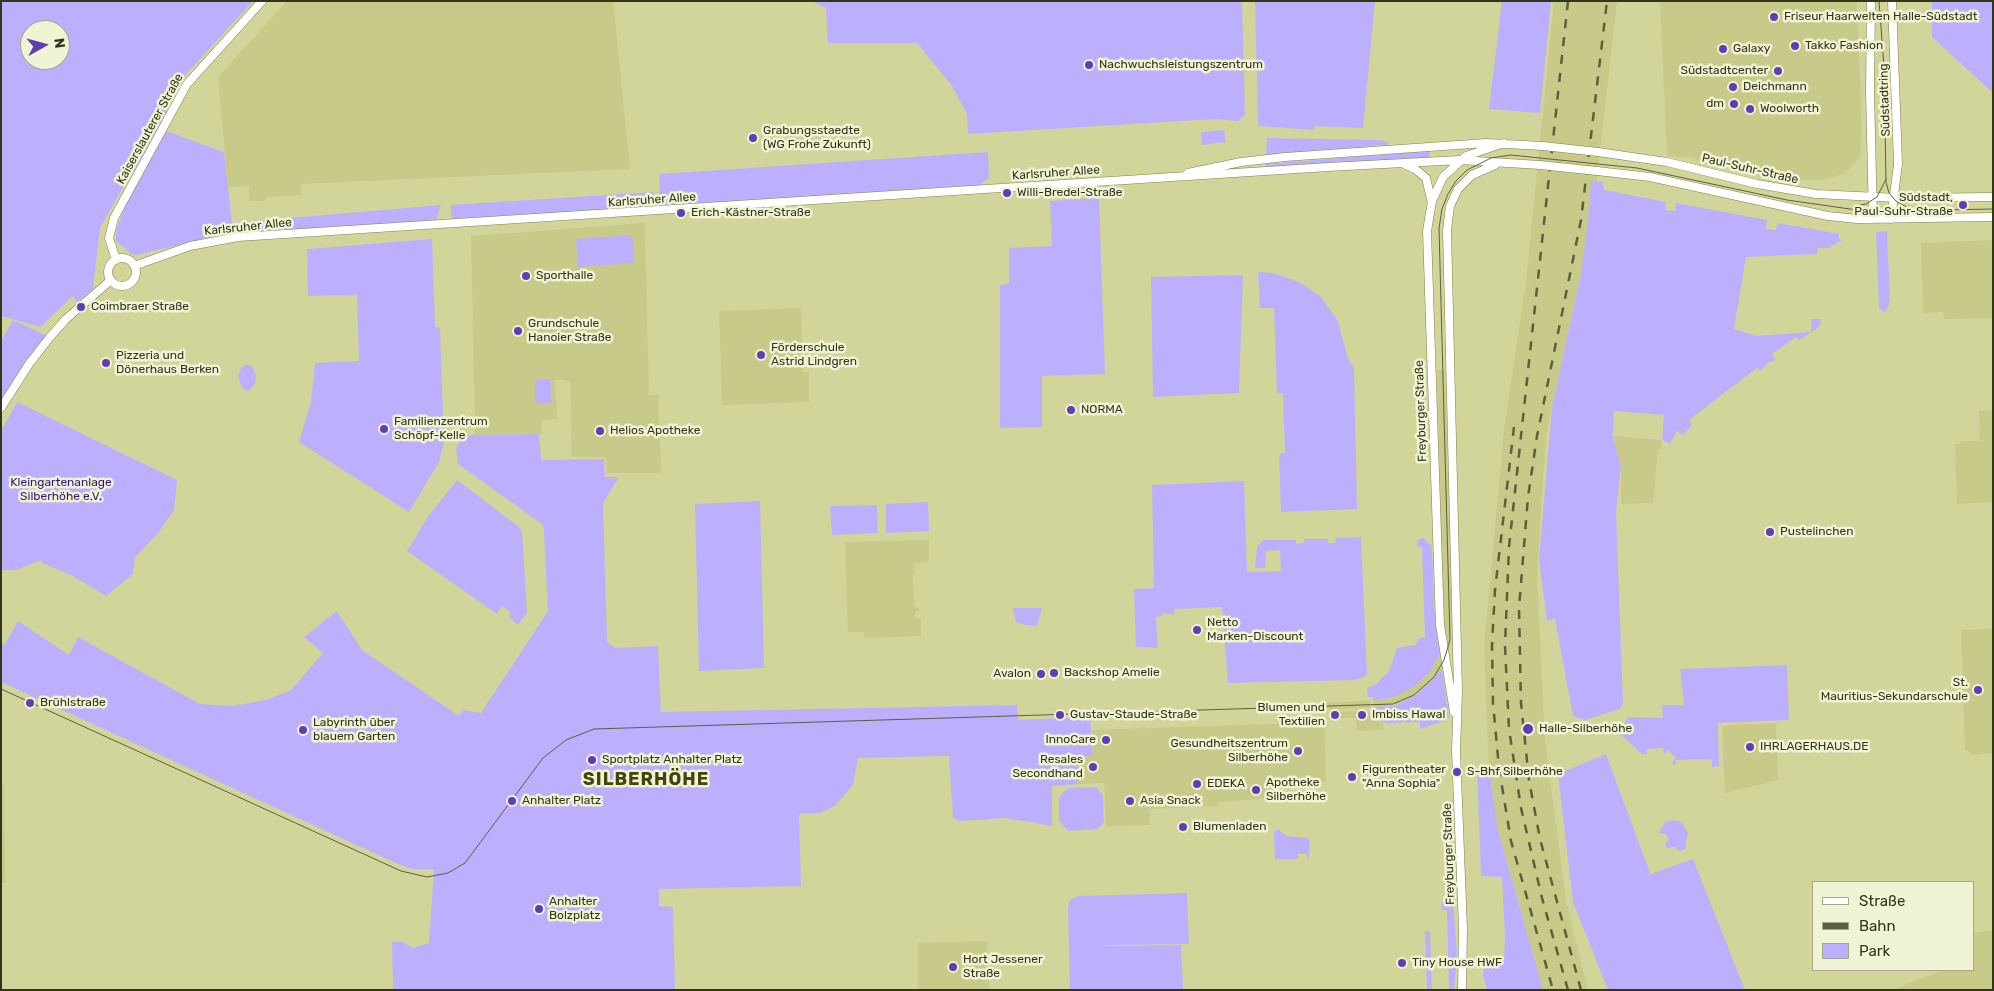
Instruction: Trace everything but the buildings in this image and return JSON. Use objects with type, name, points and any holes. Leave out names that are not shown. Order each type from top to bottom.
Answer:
[{"type":"street","name":"Kaiserslauterer Straße","points":[[116,260],[109,238],[114,218],[187,84],[262,1]]},
{"type":"street","name":"Südstadtring","points":[[1871,1],[1870,92],[1873,219]]},
{"type":"street","name":"Südstadtring","points":[[1891,218],[1898,164],[1892,1]]},
{"type":"street","name":"Paul-Suhr-Straße","points":[[1504,143],[1598,152],[1667,162],[1789,190],[1893,198],[1993,197]]},
{"type":"street","name":"Freyburger Straße","points":[[1456,718],[1440,624],[1427,230],[1432,201],[1443,177],[1460,160],[1472,153],[1504,143]]},
{"type":"street","name":"Karlsruher Allee","points":[[1176,176],[1197,170],[1263,159],[1504,143]]},
{"type":"street","name":"Karlsruher Allee","points":[[134,266],[190,246],[238,237],[1176,176],[1460,160],[1540,164],[1666,180],[1804,212],[1873,219]]},
{"type":"street","points":[[1397,163],[1411,166],[1423,175],[1430,188],[1432,201]]},
{"type":"street","name":"Karlsruher Allee","points":[[1464,182],[1483,168],[1507,163]]},
{"type":"street","name":"Freyburger Straße","points":[[1462,990],[1456,718],[1458,691],[1447,230],[1450,206],[1464,182]]},
{"type":"street","points":[[1873,219],[1993,217]]},
{"type":"street","points":[[116,260],[128,260],[134,266],[135,275],[131,283],[118,285],[111,280],[108,271],[116,260]]},
{"type":"street","points":[[1,408],[29,364],[50,336],[66,319],[111,280]]},
{"type":"shaded area","points":[[287,1],[613,1],[630,169],[301,184],[301,195],[266,197],[265,201],[249,201],[249,186],[228,187],[218,77]]},
{"type":"shaded area","points":[[1554,1],[1617,1],[1592,223],[1546,435],[1537,574],[1545,740],[1566,901],[1588,990],[1543,990],[1498,830],[1489,771],[1484,646],[1504,430],[1526,282]]},
{"type":"shaded area","points":[[1660,1],[1857,1],[1862,132],[1860,157],[1844,174],[1822,180],[1800,180],[1760,175],[1693,158],[1667,156]]},
{"type":"shaded area","points":[[645,223],[649,395],[658,395],[661,473],[607,473],[606,457],[572,457],[570,382],[565,380],[555,380],[557,419],[542,420],[542,434],[475,435],[471,236]]},
{"type":"shaded area","points":[[1993,240],[1993,318],[1944,319],[1943,312],[1923,313],[1921,243]]},
{"type":"shaded area","name":"Förderschule Astrid Lindgren","points":[[801,308],[803,372],[809,372],[809,402],[722,405],[719,311]]},
{"type":"shaded area","points":[[1437,370],[1445,370],[1452,626],[1447,659],[1444,636]]},
{"type":"shaded area","points":[[1993,410],[1993,502],[1957,504],[1955,444],[1961,444],[1961,441],[1980,441],[1979,411]]},
{"type":"shaded area","points":[[1613,436],[1662,440],[1661,449],[1658,450],[1653,503],[1621,504],[1621,465]]},
{"type":"shaded area","points":[[929,540],[929,561],[913,564],[915,574],[913,575],[914,607],[919,608],[914,618],[921,618],[921,636],[864,638],[864,632],[848,632],[845,542]]},
{"type":"shaded area","name":"St. Mauritius-Sekundarschule","points":[[1993,629],[1993,753],[1973,755],[1965,749],[1961,630]]},
{"type":"shaded area","points":[[1440,654],[1442,669],[1424,689],[1404,702],[1374,708],[1373,700],[1391,698],[1415,686],[1429,673]]},
{"type":"shaded area","points":[[1370,701],[1370,708],[1303,710],[1302,703]]},
{"type":"shaded area","points":[[1380,711],[1384,730],[1357,731],[1356,718],[1329,718],[1329,712]]},
{"type":"shaded area","points":[[1325,722],[1326,782],[1271,783],[1272,798],[1218,802],[1218,806],[1150,809],[1150,825],[1106,826],[1104,783],[1078,784],[1077,757],[1093,756],[1092,730]]},
{"type":"shaded area","name":"IHRLAGERHAUS.DE","points":[[1776,723],[1778,780],[1725,793],[1722,726]]},
{"type":"shaded area","points":[[1,784],[4,784],[5,883],[1,883]]},
{"type":"shaded area","points":[[1993,930],[1993,990],[1891,990],[1941,971],[1974,971],[1974,933]]},
{"type":"shaded area","name":"Hort Jessener Straße","points":[[987,941],[989,990],[918,990],[918,943]]},
{"type":"green space","points":[[1,1],[253,1],[181,80],[166,111],[168,119],[125,184],[100,228],[93,289],[77,302],[73,296],[40,327],[1,316]]},
{"type":"green space","name":"Nachwuchsleistungszentrum","points":[[812,1],[1242,1],[1245,115],[1238,121],[1214,119],[968,134],[967,114],[952,86],[917,43],[828,43],[826,8]]},
{"type":"green space","points":[[1255,1],[1375,1],[1363,128],[1315,126],[1314,130],[1258,126]]},
{"type":"green space","points":[[1502,1],[1551,1],[1540,113],[1489,109]]},
{"type":"green space","points":[[1932,1],[1993,1],[1993,93],[1932,37]]},
{"type":"green space","points":[[1224,130],[1226,142],[1202,145],[1201,132]]},
{"type":"green space","points":[[166,131],[224,152],[232,223],[441,205],[435,223],[216,236],[137,255],[131,254],[116,241],[116,230],[125,206]]},
{"type":"green space","points":[[1267,138],[1381,140],[1389,143],[1386,145],[1266,155]]},
{"type":"green space","points":[[1429,151],[1430,159],[1266,167],[1266,164]]},
{"type":"green space","points":[[988,152],[989,178],[980,185],[668,206],[662,204],[659,192],[660,174]]},
{"type":"green space","points":[[1591,181],[1603,182],[1604,190],[1666,202],[1665,210],[1675,211],[1676,203],[1767,220],[1766,229],[1776,230],[1778,223],[1839,234],[1839,239],[1842,240],[1829,248],[1818,248],[1817,254],[1746,257],[1734,329],[1756,336],[1811,332],[1812,319],[1820,319],[1821,324],[1815,330],[1799,340],[1796,337],[1772,354],[1775,360],[1769,362],[1760,371],[1757,368],[1689,420],[1692,425],[1683,435],[1677,431],[1670,444],[1662,440],[1664,415],[1614,411],[1613,436],[1609,424],[1621,465],[1616,512],[1623,704],[1620,709],[1585,720],[1573,716],[1555,619],[1547,621],[1539,559],[1552,407],[1581,274]]},
{"type":"green space","points":[[654,192],[652,211],[453,223],[450,205]]},
{"type":"green space","points":[[1099,198],[1105,374],[1042,376],[1042,427],[1000,428],[1000,285],[1009,283],[1009,248],[1052,246],[1050,201]]},
{"type":"green space","points":[[1887,231],[1890,300],[1887,310],[1884,312],[1879,308],[1876,232]]},
{"type":"green space","points":[[632,235],[634,263],[578,267],[576,239]]},
{"type":"green space","points":[[432,239],[435,327],[440,328],[444,442],[439,462],[409,512],[299,442],[311,402],[315,363],[359,361],[357,295],[308,296],[307,249]]},
{"type":"green space","points":[[1258,272],[1273,273],[1299,282],[1320,296],[1337,319],[1348,358],[1354,368],[1357,509],[1281,512],[1279,454],[1285,453],[1283,393],[1277,393],[1274,308],[1260,308]]},
{"type":"green space","points":[[1243,275],[1239,393],[1153,397],[1151,277]]},
{"type":"green space","points":[[13,320],[50,337],[1,408],[1,341]]},
{"type":"green space","points":[[247,364],[253,368],[256,376],[255,384],[248,391],[242,388],[238,376],[241,368]]},
{"type":"green space","points":[[535,379],[551,379],[551,403],[535,404]]},
{"type":"green space","name":"Kleingartenanlage Silberhöhe e.V.","points":[[17,402],[177,480],[174,510],[159,532],[135,557],[133,574],[106,596],[73,576],[42,563],[41,560],[16,570],[1,570],[1,431]]},
{"type":"green space","points":[[539,434],[541,460],[604,459],[605,477],[619,477],[603,503],[607,642],[615,648],[658,646],[661,712],[1017,705],[1018,720],[1090,717],[1093,756],[1077,757],[1078,784],[1052,786],[1052,826],[1007,818],[959,821],[953,818],[949,756],[858,758],[853,785],[835,806],[820,813],[799,814],[801,886],[659,889],[659,906],[673,907],[675,990],[393,990],[392,942],[403,942],[413,948],[429,943],[434,869],[412,869],[398,864],[1,682],[1,643],[5,644],[18,621],[69,655],[78,637],[200,704],[232,706],[266,700],[291,690],[323,653],[304,637],[337,611],[362,650],[459,716],[463,710],[481,713],[548,611],[544,531],[543,525],[458,464],[456,448],[465,435]]},
{"type":"green space","points":[[457,480],[518,526],[522,532],[527,612],[518,625],[509,617],[511,612],[502,606],[497,614],[407,551],[427,518]]},
{"type":"green space","points":[[1244,481],[1247,572],[1281,571],[1280,550],[1266,551],[1265,568],[1255,568],[1257,547],[1263,540],[1296,540],[1296,544],[1304,543],[1304,539],[1328,539],[1328,543],[1335,543],[1336,538],[1361,537],[1367,675],[1364,677],[1355,680],[1228,683],[1222,607],[1174,609],[1174,615],[1162,613],[1162,616],[1156,617],[1158,648],[1136,647],[1134,589],[1154,588],[1152,485]]},
{"type":"green space","points":[[760,501],[764,668],[699,671],[695,504]]},
{"type":"green space","points":[[928,502],[929,531],[886,533],[886,504]]},
{"type":"green space","points":[[877,505],[878,533],[832,535],[830,506]]},
{"type":"green space","points":[[1423,538],[1432,546],[1434,607],[1440,654],[1429,673],[1415,686],[1391,698],[1373,700],[1373,697],[1368,697],[1367,688],[1376,684],[1389,671],[1397,648],[1416,645],[1419,638],[1425,637],[1422,547],[1417,547],[1418,540]]},
{"type":"green space","points":[[1013,608],[1042,608],[1037,626],[1016,622]]},
{"type":"green space","points":[[1787,665],[1789,720],[1718,723],[1719,766],[1712,767],[1712,759],[1676,760],[1675,766],[1672,762],[1676,758],[1668,750],[1664,754],[1663,748],[1647,749],[1647,754],[1642,754],[1619,733],[1628,717],[1663,718],[1662,705],[1684,705],[1680,669]]},
{"type":"green space","points":[[1442,669],[1449,717],[1444,721],[1420,729],[1420,722],[1383,723],[1380,711],[1374,711],[1374,708],[1396,705],[1418,694]]},
{"type":"green space","points":[[1606,754],[1650,873],[1648,875],[1693,859],[1745,990],[1608,990],[1573,902],[1558,774]]},
{"type":"green space","points":[[1489,769],[1498,830],[1543,990],[1487,990],[1483,976],[1484,962],[1504,960],[1505,936],[1502,877],[1481,876],[1477,770]]},
{"type":"green space","points":[[1097,787],[1103,796],[1104,822],[1097,829],[1068,831],[1059,821],[1059,799],[1062,793],[1069,788]]},
{"type":"green space","points":[[1675,820],[1682,823],[1688,833],[1685,849],[1679,851],[1675,847],[1667,848],[1665,844],[1669,840],[1666,834],[1659,833],[1665,822]]},
{"type":"green space","points":[[1278,829],[1286,836],[1308,838],[1310,843],[1309,857],[1307,859],[1307,854],[1298,854],[1298,859],[1275,859],[1274,832]]},
{"type":"green space","points":[[1187,893],[1189,944],[1102,946],[1181,945],[1183,990],[1070,990],[1068,907],[1070,900],[1078,896]]},
{"type":"green space","points":[[1442,902],[1453,903],[1457,953],[1454,990],[1444,990],[1449,989],[1447,910],[1441,910]]},
{"type":"green space","points":[[1425,931],[1430,931],[1432,990],[1427,990]]},
{"type":"tram line","points":[[1879,1],[1884,67],[1886,182],[1889,193],[1896,201],[1910,209]]},
{"type":"tram line","points":[[1,689],[401,871],[427,877],[448,873],[465,863],[543,758],[566,740],[594,729],[1393,704],[1414,695],[1434,677],[1444,660],[1450,640],[1439,228],[1442,209],[1448,194],[1456,181],[1467,170],[1491,158],[1511,155],[1637,168],[1787,200],[1857,210],[1993,209]]},
{"type":"tram line","points":[[1855,206],[1866,204],[1877,197],[1886,179]]},
{"type":"railway","points":[[1568,1],[1509,547],[1505,646],[1509,729],[1521,808],[1542,898],[1568,990]]},
{"type":"railway","points":[[1581,990],[1540,839],[1529,780],[1521,703],[1519,608],[1528,497],[1537,436],[1581,220],[1607,1]]},
{"type":"railway","points":[[1514,427],[1495,590],[1492,645],[1493,703],[1499,768],[1511,841],[1553,990]]},
{"type":"place","name":"Friseur Haarwelten Halle-Südstadt","points":[[1774,17]]},
{"type":"place","name":"Takko Fashion","points":[[1795,46]]},
{"type":"place","name":"Galaxy","points":[[1723,49]]},
{"type":"place","name":"Nachwuchsleistungszentrum","points":[[1089,65]]},
{"type":"place","name":"Südstadtcenter","points":[[1778,71]]},
{"type":"place","name":"Deichmann","points":[[1733,87]]},
{"type":"place","name":"dm","points":[[1734,104]]},
{"type":"place","name":"Woolworth","points":[[1750,109]]},
{"type":"place","name":"Grabungsstaedte (WG Frohe Zukunft)","points":[[753,138]]},
{"type":"place","name":"Willi-Bredel-Straße","points":[[1007,193]]},
{"type":"place","name":"Südstadt, Paul-Suhr-Straße","points":[[1963,205]]},
{"type":"place","name":"Erich-Kästner-Straße","points":[[681,213]]},
{"type":"place","name":"Sporthalle","points":[[526,276]]},
{"type":"place","name":"Coimbraer Straße","points":[[81,307]]},
{"type":"place","name":"Grundschule Hanoier Straße","points":[[518,331]]},
{"type":"place","name":"Förderschule Astrid Lindgren","points":[[761,355]]},
{"type":"place","name":"Pizzeria und Dönerhaus Berken","points":[[106,363]]},
{"type":"place","name":"NORMA","points":[[1071,410]]},
{"type":"place","name":"Familienzentrum Schöpf-Kelle","points":[[384,429]]},
{"type":"place","name":"Helios Apotheke","points":[[600,431]]},
{"type":"place","name":"Pustelinchen","points":[[1770,532]]},
{"type":"place","name":"Netto Marken-Discount","points":[[1197,630]]},
{"type":"place","name":"Backshop Amelie","points":[[1054,673]]},
{"type":"place","name":"Avalon","points":[[1041,674]]},
{"type":"place","name":"St. Mauritius-Sekundarschule","points":[[1978,690]]},
{"type":"place","name":"Brühlstraße","points":[[30,703]]},
{"type":"place","name":"Gustav-Staude-Straße","points":[[1060,715]]},
{"type":"place","name":"Blumen und Textilien","points":[[1335,715]]},
{"type":"place","name":"Imbiss Hawal","points":[[1362,715]]},
{"type":"place","name":"Halle-Silberhöhe","points":[[1528,729]]},
{"type":"place","name":"Labyrinth über blauem Garten","points":[[303,730]]},
{"type":"place","name":"InnoCare","points":[[1106,740]]},
{"type":"place","name":"IHRLAGERHAUS.DE","points":[[1750,747]]},
{"type":"place","name":"Gesundheitszentrum Silberhöhe","points":[[1298,751]]},
{"type":"place","name":"Sportplatz Anhalter Platz","points":[[592,760]]},
{"type":"place","name":"Resales Secondhand","points":[[1093,767]]},
{"type":"place","name":"S-Bhf Silberhöhe","points":[[1457,772]]},
{"type":"place","name":"Figurentheater \"Anna Sophia\"","points":[[1352,777]]},
{"type":"place","name":"EDEKA","points":[[1197,784]]},
{"type":"place","name":"Apotheke Silberhöhe","points":[[1256,790]]},
{"type":"place","name":"Anhalter Platz","points":[[512,801]]},
{"type":"place","name":"Asia Snack","points":[[1130,801]]},
{"type":"place","name":"Blumenladen","points":[[1183,827]]},
{"type":"place","name":"Anhalter Bolzplatz","points":[[539,909]]},
{"type":"place","name":"Tiny House HWF","points":[[1402,963]]},
{"type":"place","name":"Hort Jessener Straße","points":[[953,967]]},
{"type":"district","name":"SILBERHÖHE","points":[[646,780]]}]
